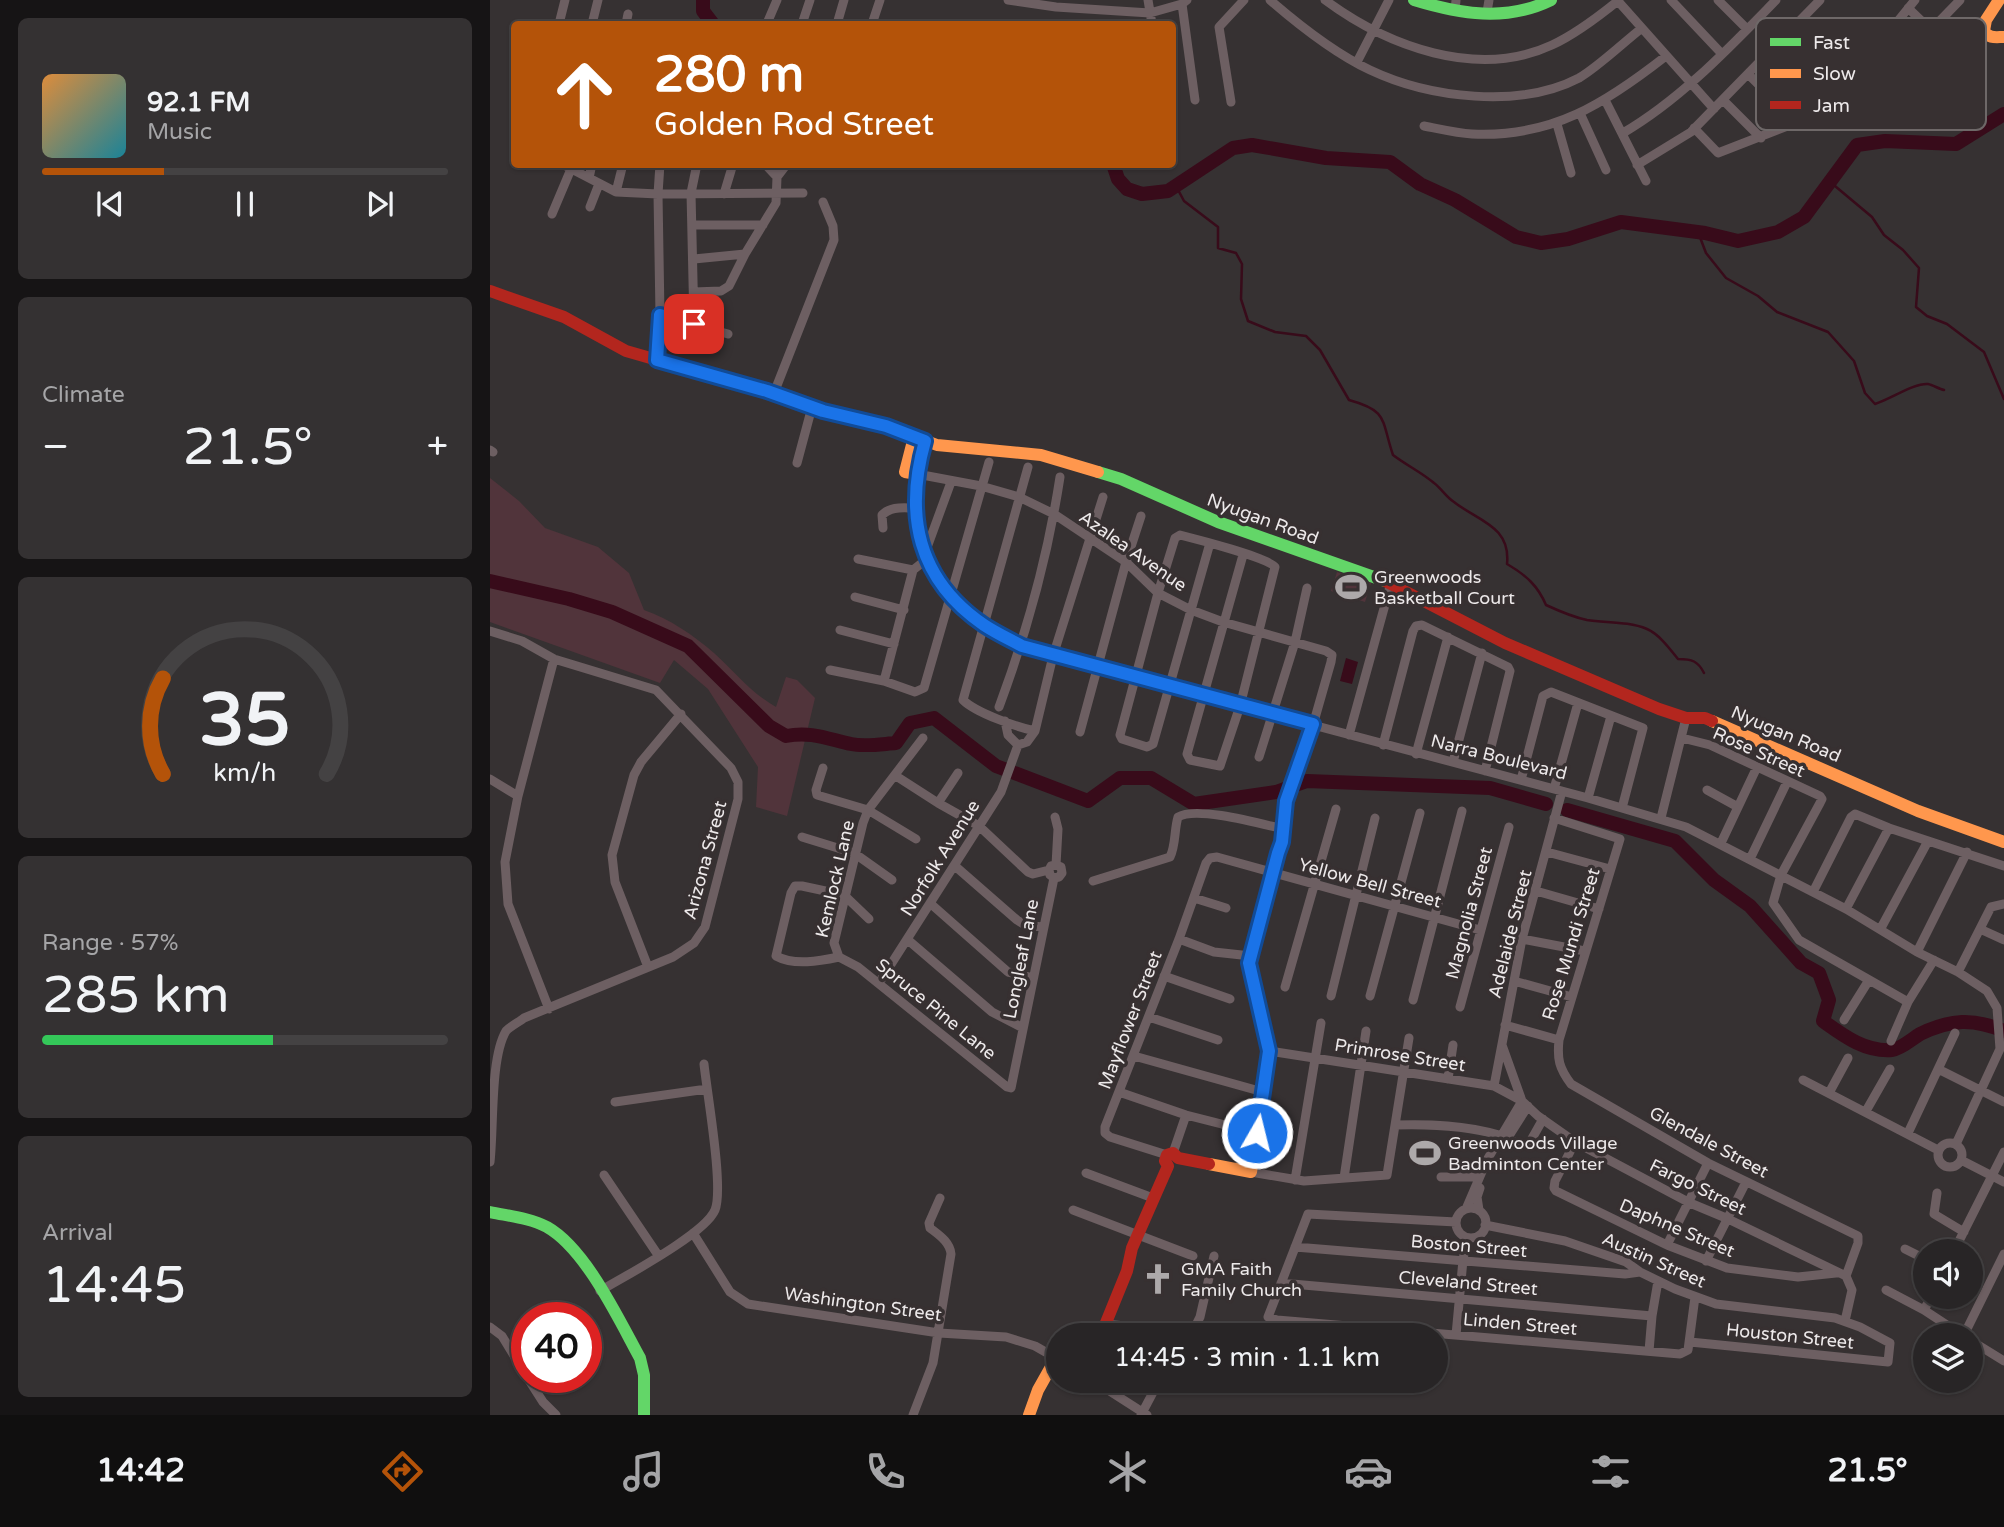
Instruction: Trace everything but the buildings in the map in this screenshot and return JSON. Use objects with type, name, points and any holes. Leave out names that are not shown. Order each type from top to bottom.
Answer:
[{"type":"street","points":[[560,21],[565,0]]},
{"type":"street","points":[[593,21],[598,0]]},
{"type":"street","points":[[768,21],[777,0]]},
{"type":"street","points":[[803,21],[810,0]]},
{"type":"street","points":[[837,21],[844,0]]},
{"type":"street","points":[[873,21],[880,0]]},
{"type":"street","points":[[1008,0],[1150,13],[1185,2],[1195,100]]},
{"type":"street","points":[[1148,0],[1151,21]]},
{"type":"street","points":[[1231,102],[1219,27],[1244,0]]},
{"type":"street","points":[[1270,0],[1291,19],[1370,70],[1430,89],[1473,96],[1511,96],[1580,78],[1642,28]]},
{"type":"street","points":[[1325,0],[1374,31],[1422,51],[1472,59],[1506,59],[1551,46],[1586,25],[1618,0],[1714,109]]},
{"type":"street","points":[[1357,62],[1389,0]]},
{"type":"street","points":[[1419,1],[1455,5],[1522,6],[1551,0]]},
{"type":"street","points":[[1671,0],[1721,54]]},
{"type":"street","points":[[1718,0],[1747,29]]},
{"type":"street","points":[[1802,18],[1820,0]]},
{"type":"street","points":[[1901,18],[1915,0]]},
{"type":"street","points":[[1943,18],[1960,0]]},
{"type":"street","points":[[1986,19],[1999,0]]},
{"type":"street","points":[[1756,18],[1770,2]]},
{"type":"street","points":[[1908,8],[1918,18]]},
{"type":"street","points":[[627,21],[628,14]]},
{"type":"street","points":[[1623,133],[1654,115],[1756,18]]},
{"type":"street","points":[[1986,32],[1992,38],[2004,37]]},
{"type":"street","points":[[1424,126],[1472,134],[1557,124],[1623,90],[1666,56]]},
{"type":"street","points":[[1637,165],[1694,128],[1756,66]]},
{"type":"street","points":[[1748,74],[1756,83]]},
{"type":"street","points":[[1605,100],[1646,181]]},
{"type":"street","points":[[1723,100],[1761,138]]},
{"type":"street","points":[[1580,113],[1606,170]]},
{"type":"street","points":[[1557,124],[1571,173]]},
{"type":"street","points":[[1694,128],[1718,153],[1779,130]]},
{"type":"street","points":[[589,178],[591,168]]},
{"type":"street","points":[[616,192],[622,168]]},
{"type":"street","points":[[657,360],[660,315],[660,168]]},
{"type":"street","points":[[694,324],[691,193],[696,168]]},
{"type":"street","points":[[724,194],[732,168]]},
{"type":"street","points":[[769,168],[777,177]]},
{"type":"street","points":[[694,292],[721,291],[729,286],[776,203],[777,177],[784,168]]},
{"type":"street","points":[[552,214],[571,169],[616,192],[803,193]]},
{"type":"street","points":[[590,207],[599,184]]},
{"type":"street","points":[[774,393],[834,240],[834,226],[823,202]]},
{"type":"street","points":[[693,225],[763,225]]},
{"type":"street","points":[[694,258],[745,254]]},
{"type":"street","name":"Nyugan Road","points":[[490,291],[564,317],[626,351],[774,393],[812,407],[886,426],[937,445],[1041,455],[1121,479],[1217,522],[1391,583],[1505,643],[1646,704],[1686,719],[1705,718],[1918,811],[2004,842]]},
{"type":"street","points":[[660,315],[728,334]]},
{"type":"street","points":[[797,463],[812,407]]},
{"type":"street","name":"Narra Boulevard","points":[[919,439],[905,472],[917,474],[914,508],[929,565],[951,595],[984,625],[1022,646],[1661,818],[1721,843],[1782,875],[1881,928],[1987,991],[1997,1010],[2001,1054],[1956,1144]]},
{"type":"street","points":[[830,670],[884,681],[915,692],[924,688],[989,462]]},
{"type":"street","points":[[1028,467],[963,700],[969,706],[1035,731]]},
{"type":"street","name":"Azalea Avenue","points":[[917,474],[981,486],[1019,497],[1054,514],[1126,562],[1158,593],[1191,610],[1223,622],[1326,651],[1332,655],[1313,724]]},
{"type":"street","points":[[999,706],[1022,646],[1054,514],[1060,477]]},
{"type":"street","points":[[884,681],[913,570],[926,556],[951,482]]},
{"type":"street","points":[[1005,721],[1008,735],[1017,747],[1027,742],[1035,731],[1053,656],[1103,497]]},
{"type":"street","points":[[883,528],[882,515],[886,511],[914,508]]},
{"type":"street","points":[[1080,732],[1141,516]]},
{"type":"street","points":[[1210,543],[1151,747],[1120,737],[1158,593],[1178,536],[1210,543],[1271,562],[1275,567],[1240,706],[1220,766],[1190,760],[1187,757],[1243,555]]},
{"type":"street","points":[[858,559],[913,570]]},
{"type":"street","points":[[1349,735],[1391,583]]},
{"type":"street","points":[[1259,757],[1295,642],[1307,588]]},
{"type":"street","points":[[855,597],[904,610]]},
{"type":"street","points":[[1383,745],[1413,631],[1416,626],[1422,625],[1482,653],[1508,667],[1510,671],[1485,771]]},
{"type":"street","points":[[840,630],[894,644]]},
{"type":"street","name":"Arizona Street","points":[[490,631],[522,642],[554,659],[656,690],[731,768],[738,782],[738,799],[705,928],[694,943],[673,957],[524,1018],[506,1032],[497,1046],[492,1063],[490,1162]]},
{"type":"street","points":[[1416,754],[1448,637]]},
{"type":"street","points":[[1453,762],[1482,653]]},
{"type":"street","points":[[549,1009],[508,904],[505,862],[518,796],[554,659]]},
{"type":"street","points":[[1521,780],[1543,696],[1551,692],[1643,728],[1622,808]]},
{"type":"street","name":"Adelaide Street","points":[[1494,1086],[1522,939],[1547,852],[1578,703]]},
{"type":"street","points":[[649,967],[615,882],[612,855],[634,775],[641,762],[681,713]]},
{"type":"street","points":[[1588,798],[1611,716]]},
{"type":"street","points":[[1661,818],[1686,719]]},
{"type":"street","points":[[1278,853],[1279,828],[1313,724]]},
{"type":"street","name":"Kemlock Lane","points":[[839,957],[834,943],[854,853],[868,810],[923,738]]},
{"type":"street","name":"Rose Street","points":[[1682,738],[1710,745],[1820,796],[1822,799],[1782,875]]},
{"type":"street","name":"Norfolk Avenue","points":[[879,983],[1001,792],[1017,747]]},
{"type":"street","points":[[1721,843],[1758,767]]},
{"type":"street","points":[[823,768],[817,795],[868,810],[916,839]]},
{"type":"street","points":[[938,803],[958,774]]},
{"type":"street","points":[[896,776],[979,826],[1028,872],[1033,874],[1053,871]]},
{"type":"street","points":[[490,779],[518,796]]},
{"type":"street","points":[[1750,859],[1787,782]]},
{"type":"street","points":[[1707,790],[1738,807]]},
{"type":"street","points":[[1251,1172],[1269,1051],[1249,963],[1282,842],[1286,804]]},
{"type":"street","points":[[1285,986],[1336,809]]},
{"type":"street","points":[[1413,1000],[1462,810]]},
{"type":"street","points":[[1093,881],[1170,857],[1174,849],[1178,817],[1185,813],[1228,816],[1279,828]]},
{"type":"street","points":[[1370,996],[1420,813]]},
{"type":"street","points":[[1813,892],[1851,817],[1856,814],[1889,828],[2004,866]]},
{"type":"street","name":"Longleaf Lane","points":[[1011,1088],[1053,871],[1058,829],[1055,817]]},
{"type":"street","points":[[1331,996],[1375,818]]},
{"type":"street","name":"Rose Mundi Street","points":[[1554,818],[1620,839],[1559,1040],[1557,1060]]},
{"type":"street","name":"Magnolia Street","points":[[1460,1007],[1509,827]]},
{"type":"street","points":[[1846,909],[1889,828]]},
{"type":"street","points":[[802,837],[854,853],[892,880]]},
{"type":"street","points":[[1881,928],[1927,841]]},
{"type":"street","points":[[1547,852],[1610,869]]},
{"type":"street","points":[[1917,951],[1968,852]]},
{"type":"street","name":"Yellow Bell Street","points":[[1210,858],[1217,857],[1480,930]]},
{"type":"street","name":"Mayflower Street","points":[[1171,1158],[1105,1133],[1210,858]]},
{"type":"street","points":[[955,866],[1017,920],[1025,925],[1042,927]]},
{"type":"street","points":[[1782,875],[1773,903],[1799,940],[1908,1002]]},
{"type":"street","points":[[839,957],[814,962],[781,959],[776,956],[795,886],[844,895],[869,919]]},
{"type":"street","points":[[1536,891],[1599,909]]},
{"type":"street","points":[[1194,898],[1226,908]]},
{"type":"street","points":[[931,904],[1008,972],[1033,978]]},
{"type":"street","points":[[1958,972],[1992,906],[2004,904]]},
{"type":"street","points":[[1980,929],[2004,940]]},
{"type":"street","points":[[1179,939],[1214,952],[1251,956]]},
{"type":"street","points":[[1522,939],[1585,951]]},
{"type":"street","points":[[908,940],[992,1012],[1023,1028]]},
{"type":"street","name":"Spruce Pine Lane","points":[[839,957],[858,967],[1011,1088]]},
{"type":"street","points":[[1891,1041],[1908,1002],[1934,960]]},
{"type":"street","points":[[1164,976],[1230,999]]},
{"type":"street","points":[[1844,1020],[1869,979]]},
{"type":"street","points":[[1514,981],[1572,997]]},
{"type":"street","points":[[1149,1017],[1218,1040]]},
{"type":"street","points":[[1295,1180],[1321,1023]]},
{"type":"street","points":[[1505,1025],[1559,1040]]},
{"type":"street","points":[[1344,1178],[1367,1031]]},
{"type":"street","points":[[1908,1133],[1955,1033]]},
{"type":"street","points":[[1171,1158],[1295,1180],[1387,1175],[1409,1038]]},
{"type":"street","points":[[1448,1079],[1453,1045]]},
{"type":"street","name":"Fargo Street","points":[[1502,1045],[1525,1103],[1575,1142],[1689,1203],[1842,1275]]},
{"type":"street","name":"Primrose Street","points":[[1269,1051],[1494,1086],[1525,1103]]},
{"type":"street","points":[[1134,1056],[1263,1091]]},
{"type":"street","points":[[1829,1094],[1848,1058]]},
{"type":"street","name":"Glendale Street","points":[[1557,1060],[1572,1084],[1708,1163],[1858,1236],[1858,1243],[1842,1275]]},
{"type":"street","points":[[600,1291],[694,1233],[714,1211],[718,1187],[704,1064]]},
{"type":"street","points":[[1866,1111],[1890,1069]]},
{"type":"street","points":[[1938,1069],[2004,1102]]},
{"type":"street","points":[[1803,1080],[1938,1150]]},
{"type":"street","points":[[614,1102],[707,1089]]},
{"type":"street","points":[[1119,1092],[1186,1115],[1257,1133]]},
{"type":"street","points":[[1504,1138],[1476,1197],[1486,1225],[1481,1234],[1468,1238],[1460,1234],[1456,1222],[1459,1214],[1466,1209],[1478,1177],[1525,1103]]},
{"type":"street","points":[[1106,1323],[1127,1271],[1127,1262],[1141,1233],[1186,1115]]},
{"type":"street","points":[[1395,1125],[1433,1124],[1463,1127],[1524,1145],[1530,1142],[1543,1119]]},
{"type":"street","name":"Daphne Street","points":[[1575,1142],[1555,1181],[1556,1191],[1667,1245],[1727,1268],[1798,1277],[1842,1275]]},
{"type":"street","points":[[1945,1143],[1956,1144],[1961,1148],[1961,1160],[1953,1167],[1942,1165],[1937,1156],[1938,1150],[1945,1143]]},
{"type":"street","points":[[1960,1239],[2004,1152]]},
{"type":"street","points":[[1961,1160],[2004,1182]]},
{"type":"street","points":[[1667,1245],[1708,1163]]},
{"type":"street","points":[[1086,1173],[1153,1198]]},
{"type":"street","points":[[604,1175],[658,1255]]},
{"type":"street","points":[[1441,1177],[1478,1177]]},
{"type":"street","points":[[1706,1261],[1746,1182]]},
{"type":"street","points":[[1937,1193],[1934,1214],[1964,1232]]},
{"type":"street","points":[[913,1415],[933,1363],[951,1254],[951,1247],[930,1228],[929,1223],[940,1198]]},
{"type":"street","points":[[1466,1209],[1479,1210]]},
{"type":"street","points":[[1073,1210],[1141,1233],[1193,1255]]},
{"type":"street","points":[[490,1212],[535,1222],[563,1237],[578,1255],[640,1358],[644,1376],[644,1415]]},
{"type":"street","points":[[1281,1283],[1308,1214],[1456,1222]]},
{"type":"street","name":"Austin Street","points":[[1486,1225],[1565,1241],[1626,1262],[1640,1272],[1695,1297],[1736,1308],[1846,1321],[1891,1343],[1888,1362]]},
{"type":"street","name":"Washington Street","points":[[694,1233],[730,1292],[748,1304],[939,1333],[1006,1337],[1046,1352]]},
{"type":"street","points":[[1456,1335],[1462,1260],[1468,1238]]},
{"type":"street","name":"Boston Street","points":[[1296,1247],[1612,1273],[1640,1272]]},
{"type":"street","points":[[1905,1249],[1913,1253]]},
{"type":"street","points":[[1969,1323],[2004,1254]]},
{"type":"street","points":[[1197,1323],[1214,1256]]},
{"type":"street","points":[[1842,1275],[1852,1290],[1846,1321]]},
{"type":"street","points":[[1649,1351],[1658,1281]]},
{"type":"street","name":"Cleveland Street","points":[[1281,1283],[1652,1316]]},
{"type":"street","name":"Linden Street","points":[[1281,1283],[1268,1317],[1277,1320],[1686,1353],[1690,1342]]},
{"type":"street","points":[[1886,1290],[1944,1323]]},
{"type":"street","points":[[1690,1342],[1695,1297]]},
{"type":"street","points":[[490,1327],[502,1336],[511,1351]]},
{"type":"street","name":"Houston Street","points":[[1690,1342],[1888,1362]]},
{"type":"street","points":[[1983,1346],[2003,1356]]},
{"type":"street","points":[[1029,1415],[1038,1390],[1046,1378]]},
{"type":"street","points":[[537,1393],[556,1415]]},
{"type":"street","points":[[1112,1393],[1144,1414],[1154,1393]]},
{"type":"shaded area","points":[[490,478],[519,501],[545,528],[598,547],[629,573],[644,610],[672,623],[698,640],[767,701],[776,707],[786,677],[797,680],[815,698],[787,816],[756,807],[758,767],[708,689],[674,660],[660,683],[490,622]]},
{"type":"shaded area","name":"Greenwoods Basketball Court","points":[[1337,572],[1371,583],[1365,602],[1331,591]]},
{"type":"shaded area","points":[[1346,658],[1358,662],[1352,684],[1340,681]]},
{"type":"waterway","points":[[703,0],[703,11],[711,21]]},
{"type":"waterway","points":[[1986,125],[2004,114]]},
{"type":"waterway","points":[[1114,168],[1118,179],[1127,189],[1142,194],[1168,191],[1233,148],[1252,145],[1326,158],[1390,162],[1420,184],[1455,200],[1516,237],[1541,243],[1568,239],[1621,222],[1705,233],[1738,241],[1778,232],[1804,217],[1857,145],[1885,141],[1956,144],[1978,130]]},
{"type":"waterway","points":[[1829,181],[1872,217],[1884,235],[1903,250],[1919,268],[1916,307],[1927,316],[1947,324],[1984,352],[2004,399]]},
{"type":"waterway","points":[[1176,186],[1184,201],[1218,227],[1218,248],[1236,253],[1242,264],[1241,299],[1248,321],[1275,332],[1306,336],[1320,350],[1349,400],[1371,408],[1382,418],[1393,455],[1437,485],[1463,509],[1491,526],[1504,541],[1507,564],[1531,582],[1546,605],[1581,619],[1625,623],[1647,629],[1660,638],[1678,659],[1694,662],[1704,673]]},
{"type":"waterway","points":[[1698,232],[1706,253],[1726,278],[1758,296],[1777,312],[1828,332],[1854,361],[1865,393],[1875,404],[1922,384],[1944,390]]},
{"type":"waterway","points":[[490,581],[612,612],[688,646],[769,726],[786,736],[811,735],[862,745],[896,743],[910,723],[934,718],[996,766],[1088,801],[1120,778],[1151,778],[1194,804],[1276,792],[1307,781],[1490,788],[1546,804]]},
{"type":"waterway","points":[[1567,810],[1675,841],[1714,880],[1750,906],[1801,963],[1819,973],[1829,1000],[1823,1021],[1855,1042],[1882,1050],[1892,1050],[1931,1029],[1962,1022],[1982,1024],[2004,1031]]},
{"type":"traffic: fast","points":[[1414,0],[1483,14],[1517,11],[1551,0]]},
{"type":"traffic: fast","points":[[925,441],[918,490],[921,536],[938,578],[953,598],[972,616],[1002,636],[1032,649],[1230,702]]},
{"type":"traffic: fast","points":[[1098,472],[1121,479],[1218,522],[1385,581]]},
{"type":"traffic: fast","points":[[490,1212],[527,1219],[547,1227],[561,1237],[588,1268],[640,1358],[644,1375],[644,1415]]},
{"type":"traffic: slow","points":[[1986,20],[1999,0]]},
{"type":"traffic: slow","points":[[1986,34],[2004,37]]},
{"type":"traffic: slow","points":[[762,390],[823,411],[886,426],[937,445],[1041,455],[1098,472]]},
{"type":"traffic: slow","points":[[914,437],[905,472],[917,474]]},
{"type":"traffic: slow","points":[[1209,1164],[1251,1172],[1269,1051],[1249,963],[1282,842],[1286,801],[1313,725],[1230,702]]},
{"type":"traffic: slow","points":[[1712,721],[1918,811],[2004,842]]},
{"type":"traffic: slow","points":[[1029,1415],[1046,1376]]},
{"type":"traffic: jam","points":[[490,291],[564,317],[626,351],[762,390]]},
{"type":"traffic: jam","points":[[1385,581],[1505,643],[1659,709],[1686,718],[1705,718],[1712,721]]},
{"type":"traffic: jam","points":[[1106,1323],[1127,1271],[1132,1248],[1168,1166],[1165,1161],[1167,1155],[1173,1153],[1178,1158],[1209,1164]]},
{"type":"place","name":"Greenwoods Basketball Court","points":[[1351,587]]},
{"type":"place","name":"Greenwoods Village Badminton Center","points":[[1425,1153]]},
{"type":"place","name":"GMA Faith Family Church","points":[[1158,1279]]},
{"type":"route","points":[[694,324],[660,315],[657,360],[767,391],[823,411],[886,426],[925,441],[918,465],[914,508],[929,565],[951,595],[984,625],[1022,646],[1053,656],[1313,724],[1286,801],[1282,842],[1249,963],[1269,1051],[1257,1133]]}]
